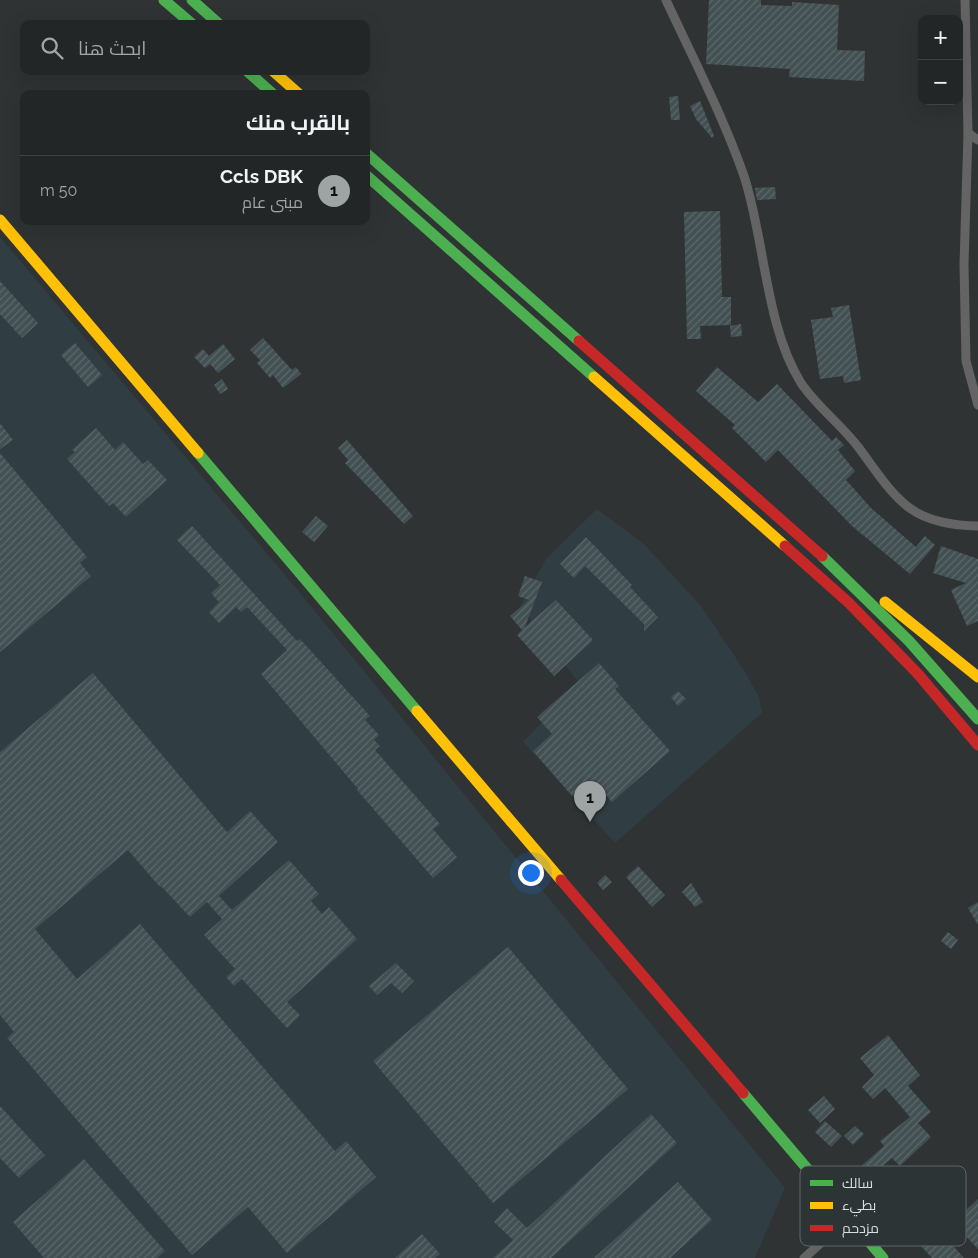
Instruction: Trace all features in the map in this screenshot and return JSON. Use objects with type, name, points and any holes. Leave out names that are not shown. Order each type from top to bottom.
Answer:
[{"type":"main road","points":[[164,0],[187,20]]},
{"type":"main road","points":[[192,0],[214,20]]},
{"type":"main road","points":[[252,75],[268,90]]},
{"type":"main road","points":[[278,75],[294,90]]},
{"type":"main road","points":[[370,157],[805,540],[920,652],[978,718]]},
{"type":"main road","points":[[370,179],[849,603],[918,674],[978,745]]},
{"type":"main road","points":[[0,220],[805,1166]]},
{"type":"main road","points":[[842,576],[877,597],[978,677]]},
{"type":"main road","points":[[873,1246],[883,1258]]},
{"type":"street","points":[[666,0],[735,152],[745,181],[775,315],[789,358],[802,384],[854,441],[888,489],[906,507],[927,518],[978,526]]},
{"type":"street","points":[[965,0],[968,133],[964,265],[966,361],[978,405]]},
{"type":"street","points":[[968,133],[978,140]]},
{"type":"street","points":[[804,1258],[818,1246]]},
{"type":"shaded area","points":[[0,237],[301,594],[785,1188],[755,1258],[0,1258]]},
{"type":"shaded area","points":[[597,509],[644,544],[701,606],[744,670],[759,697],[762,713],[615,843],[523,742],[579,683],[520,606],[546,559]]},
{"type":"building","points":[[709,0],[761,0],[761,5],[792,6],[792,2],[839,5],[837,50],[865,51],[864,81],[789,77],[790,69],[706,64]]},
{"type":"building","points":[[678,96],[680,120],[671,120],[669,97]]},
{"type":"building","points":[[700,101],[714,136],[712,138],[696,119],[690,106]]},
{"type":"building","points":[[775,187],[776,199],[757,200],[755,188]]},
{"type":"building","points":[[720,211],[722,297],[731,297],[731,325],[700,326],[701,339],[687,339],[684,212]]},
{"type":"building","points":[[0,281],[38,323],[22,338],[0,314]]},
{"type":"building","points":[[849,305],[861,380],[844,383],[843,376],[820,379],[811,320],[833,317],[831,308]]},
{"type":"building","points":[[741,324],[742,336],[731,337],[730,326]]},
{"type":"building","points":[[263,338],[292,370],[296,367],[301,374],[283,388],[273,375],[270,378],[257,363],[260,360],[250,350]]},
{"type":"building","points":[[75,343],[102,375],[88,387],[61,355]]},
{"type":"building","points":[[223,344],[235,359],[218,373],[210,364],[205,368],[194,357],[203,349],[209,356]]},
{"type":"building","points":[[717,367],[758,402],[777,384],[832,441],[836,437],[844,445],[838,450],[855,471],[846,480],[871,508],[916,547],[925,536],[935,545],[910,574],[852,526],[778,450],[766,462],[732,428],[735,425],[696,391]]},
{"type":"building","points":[[222,379],[228,389],[220,394],[214,385]]},
{"type":"building","points":[[0,423],[13,440],[0,449]]},
{"type":"building","points":[[96,428],[115,450],[123,442],[143,464],[148,460],[167,480],[126,517],[113,503],[109,506],[67,459],[75,452],[72,450]]},
{"type":"building","points":[[347,440],[413,516],[404,524],[345,463],[348,460],[338,448]]},
{"type":"building","points":[[0,453],[87,557],[80,563],[91,576],[0,652]]},
{"type":"building","points":[[316,516],[328,526],[314,542],[302,532]]},
{"type":"building","points":[[192,526],[297,641],[300,639],[370,716],[365,720],[379,735],[374,740],[380,746],[375,750],[440,824],[433,829],[457,857],[433,878],[261,674],[287,650],[247,607],[241,612],[236,607],[219,623],[209,612],[219,602],[211,593],[220,585],[177,540]]},
{"type":"building","points":[[586,537],[632,585],[630,587],[658,617],[644,631],[644,624],[585,566],[574,578],[560,564]]},
{"type":"building","points":[[941,546],[978,559],[978,621],[967,626],[951,590],[966,583],[933,573]]},
{"type":"building","points":[[525,576],[542,582],[525,627],[556,600],[593,640],[554,676],[517,635],[522,630],[510,616],[529,600],[518,596]]},
{"type":"building","points":[[599,663],[619,686],[615,689],[670,751],[612,802],[593,780],[573,797],[533,751],[552,734],[537,717]]},
{"type":"building","points":[[93,673],[227,832],[250,811],[278,842],[219,896],[232,910],[289,860],[319,894],[311,901],[322,914],[329,907],[357,939],[287,1002],[300,1015],[287,1028],[242,979],[234,986],[226,977],[235,969],[204,935],[222,919],[207,902],[190,917],[160,887],[128,850],[35,929],[77,979],[140,924],[335,1151],[346,1141],[376,1177],[287,1253],[248,1207],[192,1255],[7,1038],[14,1032],[0,1015],[0,752]]},
{"type":"building","points":[[678,691],[686,699],[678,706],[671,697]]},
{"type":"building","points":[[638,866],[665,895],[652,907],[626,877]]},
{"type":"building","points":[[605,875],[612,882],[603,890],[597,883]]},
{"type":"building","points":[[691,883],[703,902],[695,907],[682,892]]},
{"type":"building","points":[[978,902],[978,925],[968,908]]},
{"type":"building","points":[[948,932],[958,940],[951,949],[941,941]]},
{"type":"building","points":[[508,947],[628,1089],[493,1203],[373,1061]]},
{"type":"building","points":[[396,963],[414,981],[402,993],[391,983],[377,995],[369,986]]},
{"type":"building","points":[[888,1035],[920,1075],[908,1086],[931,1112],[918,1123],[931,1137],[900,1166],[892,1158],[882,1166],[861,1166],[884,1146],[880,1141],[910,1117],[885,1088],[873,1099],[862,1087],[874,1075],[860,1058]]},
{"type":"building","points":[[824,1096],[835,1109],[820,1123],[808,1110]]},
{"type":"building","points":[[0,1106],[45,1155],[19,1178],[0,1158]]},
{"type":"building","points":[[651,1114],[677,1143],[551,1258],[493,1258],[513,1240],[494,1222],[507,1208],[527,1228]]},
{"type":"building","points":[[825,1121],[842,1136],[831,1147],[815,1132]]},
{"type":"building","points":[[855,1126],[864,1134],[853,1145],[844,1136]]},
{"type":"building","points":[[84,1159],[165,1251],[157,1258],[44,1258],[13,1222]]},
{"type":"building","points":[[678,1182],[712,1220],[670,1258],[594,1258]]},
{"type":"building","points":[[978,1199],[978,1249],[966,1236],[966,1210]]},
{"type":"building","points":[[422,1234],[440,1254],[435,1258],[395,1258]]},
{"type":"building","points":[[921,1246],[953,1246],[964,1258],[932,1258]]},
{"type":"traffic: fast","points":[[164,0],[187,20]]},
{"type":"traffic: fast","points":[[192,0],[214,20]]},
{"type":"traffic: fast","points":[[252,75],[268,90]]},
{"type":"traffic: fast","points":[[370,157],[579,341]]},
{"type":"traffic: fast","points":[[370,179],[594,377]]},
{"type":"traffic: fast","points":[[198,453],[417,711]]},
{"type":"traffic: fast","points":[[822,556],[909,641],[978,719]]},
{"type":"traffic: fast","points":[[743,1093],[805,1166]]},
{"type":"traffic: fast","points":[[873,1246],[883,1258]]},
{"type":"traffic: slow","points":[[278,75],[294,90]]},
{"type":"traffic: slow","points":[[0,220],[198,453]]},
{"type":"traffic: slow","points":[[594,377],[785,546]]},
{"type":"traffic: slow","points":[[885,602],[978,677]]},
{"type":"traffic: slow","points":[[417,711],[561,880]]},
{"type":"traffic: jam","points":[[579,341],[822,556]]},
{"type":"traffic: jam","points":[[785,546],[849,603],[918,674],[978,745]]},
{"type":"traffic: jam","points":[[561,880],[743,1093]]},
{"type":"place","name":"Ccls DBK","points":[[590,822]]}]
